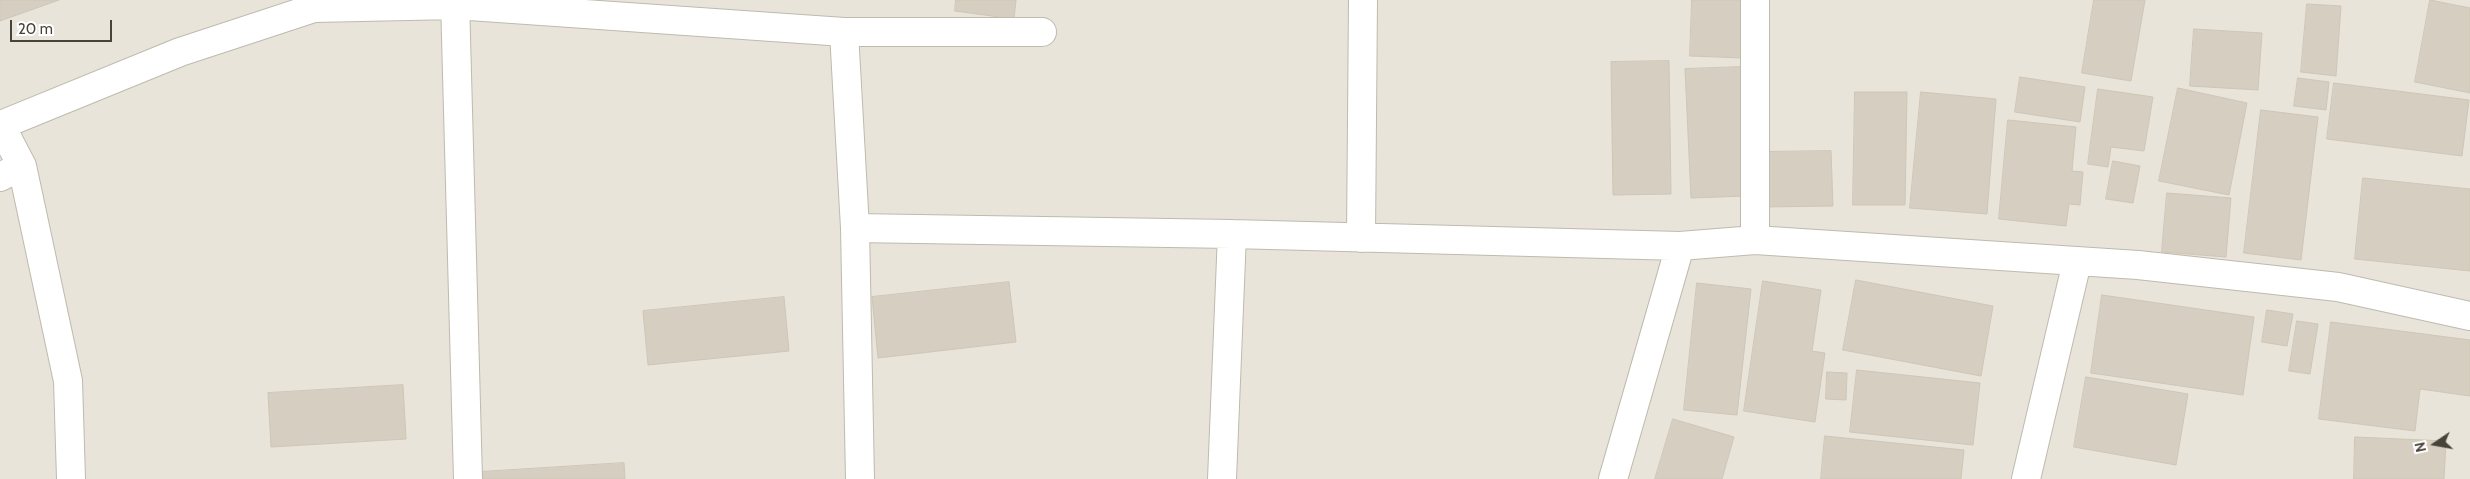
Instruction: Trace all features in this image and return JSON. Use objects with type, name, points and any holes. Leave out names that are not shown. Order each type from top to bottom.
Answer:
[{"type":"street","points":[[1360,238],[1363,0]]},
{"type":"street","points":[[1755,0],[1755,240]]},
{"type":"street","points":[[455,2],[468,479]]},
{"type":"street","points":[[71,479],[68,381],[11,172],[0,124],[180,52],[314,8],[455,2],[844,32],[1042,32]]},
{"type":"street","points":[[844,32],[854,228],[860,479]]},
{"type":"street","points":[[854,228],[1232,234],[1680,246],[1755,240],[2138,265],[2338,287],[2470,316]]},
{"type":"street","points":[[1222,479],[1232,234]]},
{"type":"street","points":[[1613,479],[1680,246]]},
{"type":"street","points":[[2026,479],[2077,262]]},
{"type":"shaded area","points":[[0,0],[2470,0],[2470,479],[0,479]]},
{"type":"building","points":[[0,0],[59,0],[0,21]]},
{"type":"building","points":[[956,0],[1016,0],[1014,19],[955,11]]},
{"type":"building","points":[[1692,0],[1744,0],[1742,58],[1690,56]]},
{"type":"building","points":[[2094,0],[2145,0],[2131,81],[2082,73]]},
{"type":"building","points":[[2430,0],[2470,8],[2470,93],[2415,82]]},
{"type":"building","points":[[2307,4],[2341,6],[2336,76],[2301,72]]},
{"type":"building","points":[[2194,29],[2262,33],[2258,90],[2190,86]]},
{"type":"building","points":[[1669,61],[1671,194],[1613,195],[1611,62]]},
{"type":"building","points":[[1741,67],[1747,196],[1691,198],[1685,69]]},
{"type":"building","points":[[2020,77],[2085,87],[2080,122],[2015,112]]},
{"type":"building","points":[[2298,78],[2329,82],[2326,110],[2294,106]]},
{"type":"building","points":[[2334,83],[2469,100],[2462,156],[2327,139]]},
{"type":"building","points":[[2178,88],[2247,103],[2229,195],[2159,181]]},
{"type":"building","points":[[2098,89],[2153,97],[2144,151],[2111,147],[2108,167],[2088,164]]},
{"type":"building","points":[[1855,92],[1907,92],[1905,205],[1853,205]]},
{"type":"building","points":[[1921,92],[1996,99],[1987,214],[1910,208]]},
{"type":"building","points":[[2261,110],[2318,117],[2301,260],[2244,253]]},
{"type":"building","points":[[2008,120],[2076,127],[2072,171],[2083,172],[2080,205],[2069,204],[2066,226],[1999,219]]},
{"type":"building","points":[[1831,151],[1833,206],[1762,207],[1761,152]]},
{"type":"building","points":[[2113,161],[2140,166],[2133,203],[2106,199]]},
{"type":"building","points":[[2363,178],[2470,189],[2470,271],[2355,259]]},
{"type":"building","points":[[2167,193],[2231,198],[2226,257],[2162,252]]},
{"type":"building","points":[[1856,280],[1993,306],[1981,376],[1843,350]]},
{"type":"building","points":[[1763,281],[1821,290],[1812,351],[1825,353],[1815,422],[1744,411]]},
{"type":"building","points":[[1009,282],[1016,342],[878,358],[872,297]]},
{"type":"building","points":[[1697,283],[1751,289],[1737,415],[1684,410]]},
{"type":"building","points":[[2102,295],[2254,317],[2243,395],[2091,373]]},
{"type":"building","points":[[784,297],[789,351],[648,365],[643,311]]},
{"type":"building","points":[[2267,310],[2293,314],[2287,346],[2262,342]]},
{"type":"building","points":[[2297,321],[2318,324],[2310,374],[2289,371]]},
{"type":"building","points":[[2331,322],[2470,340],[2470,396],[2420,389],[2415,431],[2319,419]]},
{"type":"building","points":[[1857,370],[1980,383],[1973,445],[1850,432]]},
{"type":"building","points":[[1827,372],[1847,373],[1846,400],[1826,399]]},
{"type":"building","points":[[2086,377],[2188,394],[2176,465],[2074,447]]},
{"type":"building","points":[[403,385],[406,439],[271,447],[268,393]]},
{"type":"building","points":[[1673,419],[1734,437],[1722,479],[1655,479]]},
{"type":"building","points":[[1825,436],[1964,450],[1961,479],[1821,479]]},
{"type":"building","points":[[2355,437],[2446,441],[2444,479],[2354,479]]},
{"type":"building","points":[[624,463],[625,479],[481,479],[480,472]]}]
